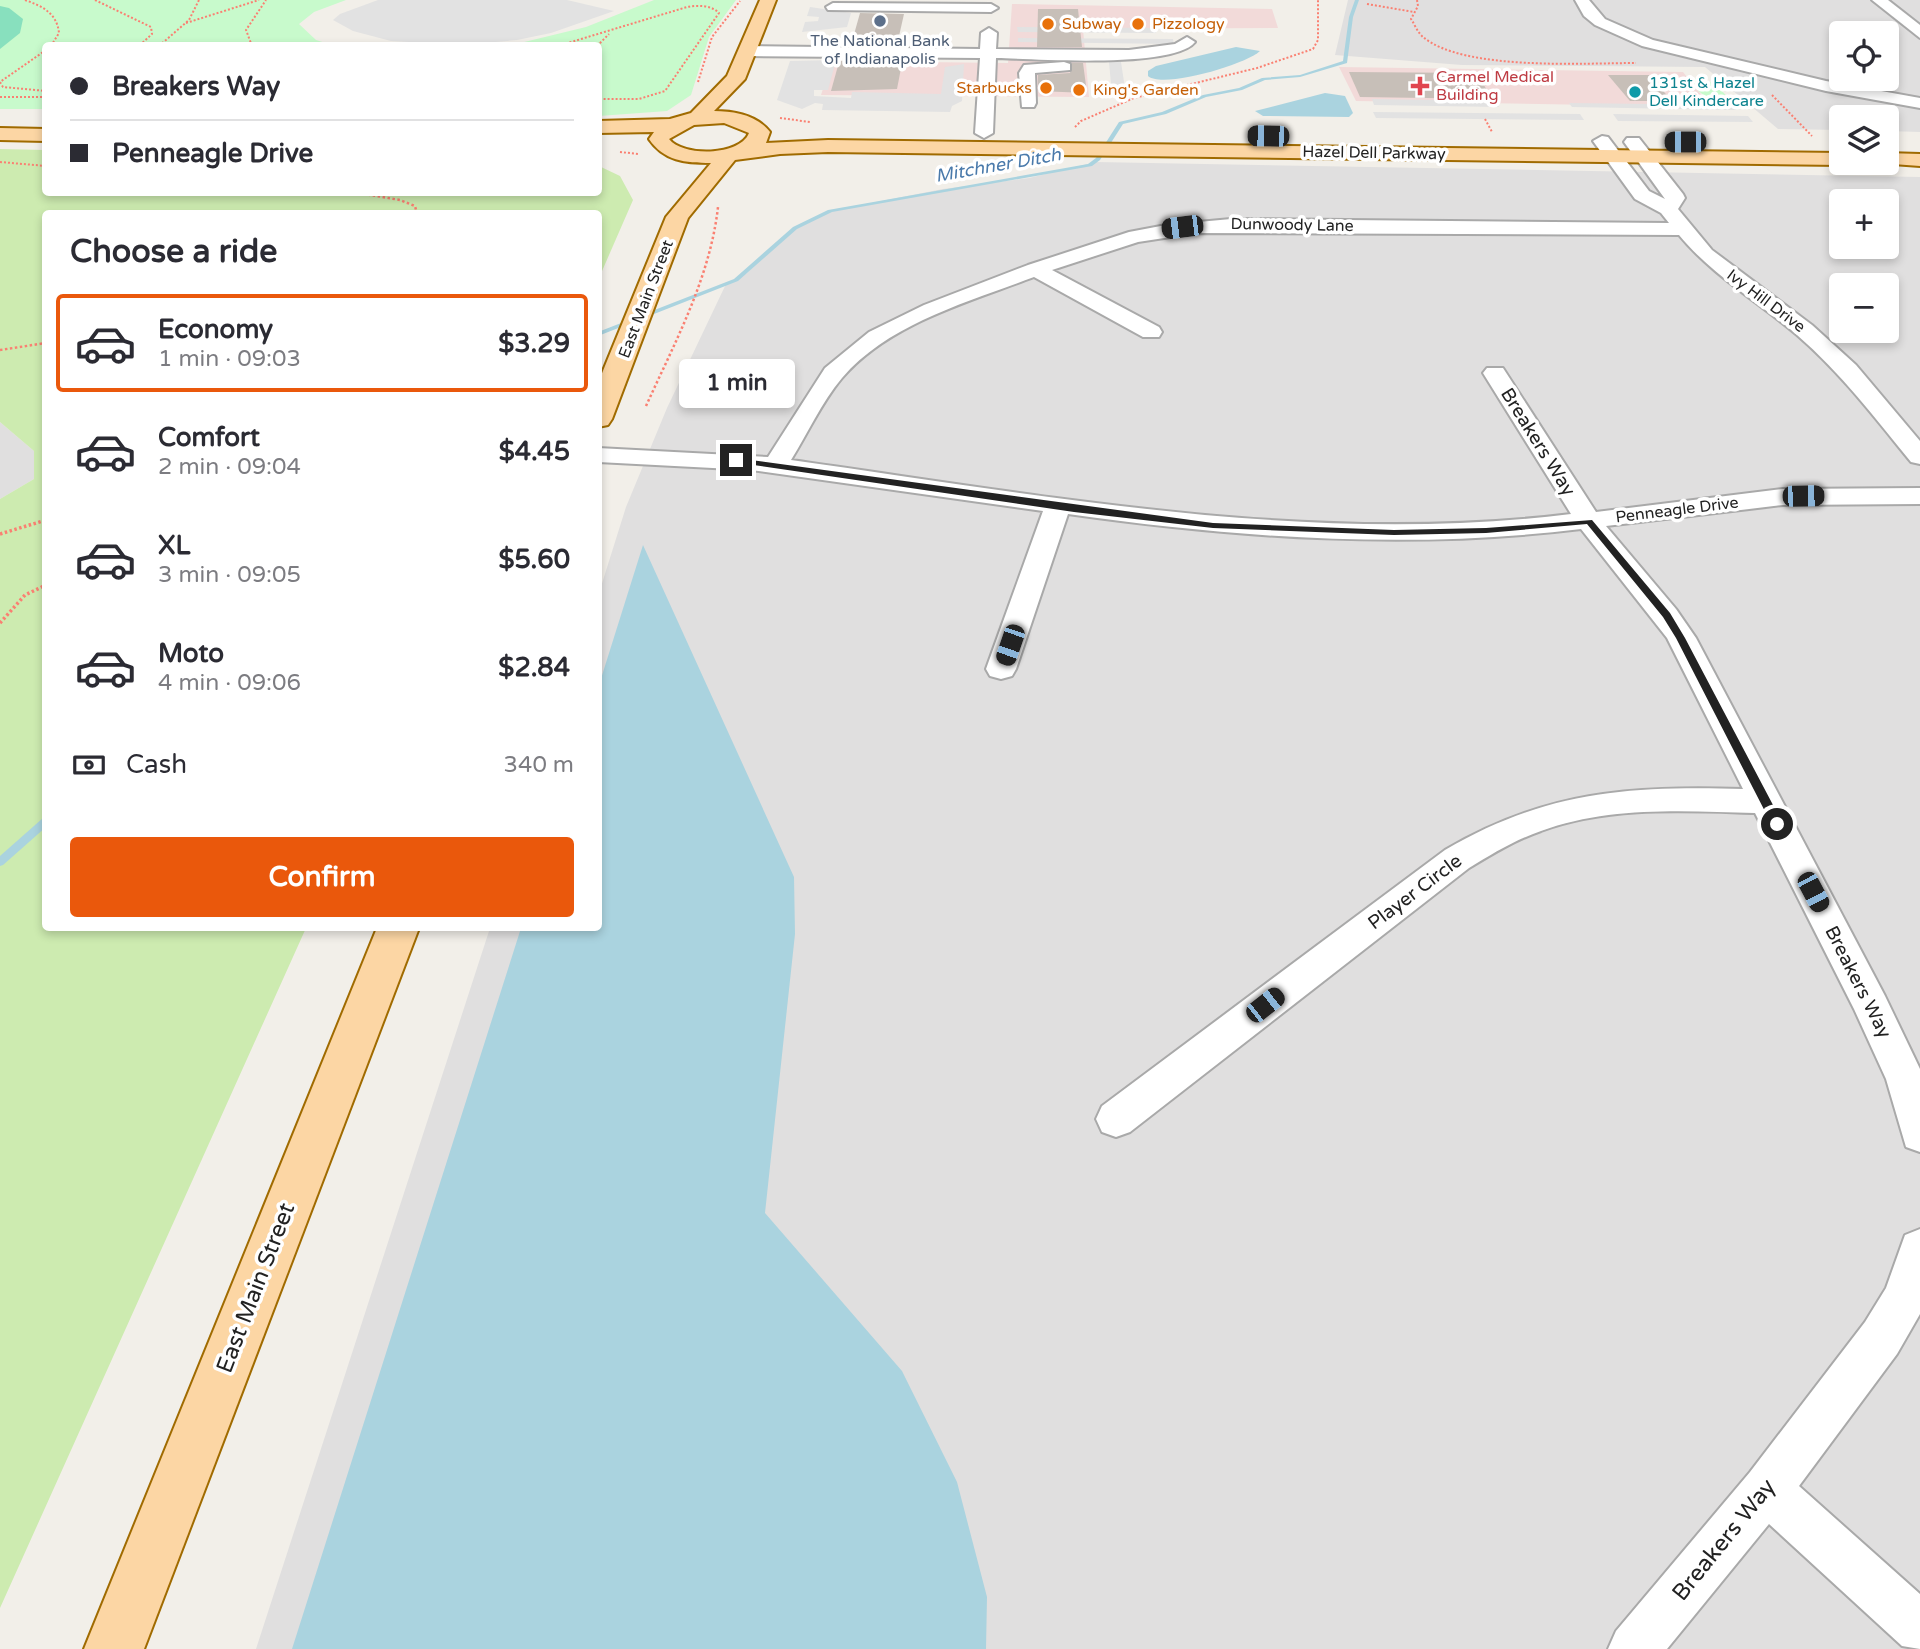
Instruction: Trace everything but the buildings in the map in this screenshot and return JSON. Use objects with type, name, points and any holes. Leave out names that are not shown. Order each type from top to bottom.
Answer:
[{"type":"main road","points":[[602,127],[674,125],[697,118],[722,89],[735,79],[768,0]]},
{"type":"main road","points":[[735,79],[742,88],[744,121]]},
{"type":"main road","name":"Hazel Dell Parkway","points":[[697,118],[744,121],[827,135],[984,133],[1077,136],[1133,142],[1607,148],[1829,158]]},
{"type":"main road","points":[[0,119],[42,120]]},
{"type":"main road","name":"East Main Street","points":[[677,217],[734,153],[759,139],[758,129],[744,121]]},
{"type":"main road","name":"East Main Street","points":[[602,409],[677,217],[677,165],[660,143],[660,135],[674,125]]},
{"type":"main road","points":[[0,134],[42,135]]},
{"type":"main road","name":"Hazel Dell Parkway","points":[[677,165],[734,153],[800,146],[1077,136]]},
{"type":"main road","points":[[602,139],[677,165]]},
{"type":"main road","name":"Hazel Dell Parkway","points":[[1639,149],[1829,144]]},
{"type":"main road","points":[[1899,145],[1920,145]]},
{"type":"main road","points":[[1899,159],[1920,160]]},
{"type":"main road","name":"East Main Street","points":[[114,1649],[397,931]]},
{"type":"street","points":[[1582,0],[1589,13],[1600,22],[1648,43],[1826,86],[1920,103]]},
{"type":"street","points":[[1879,0],[1920,33]]},
{"type":"street","points":[[833,7],[991,7],[984,133]]},
{"type":"street","points":[[908,41],[916,7]]},
{"type":"street","points":[[747,51],[908,41],[988,53],[1129,55],[1180,48],[1187,42]]},
{"type":"street","points":[[1028,103],[1027,74],[1030,68],[1097,65]]},
{"type":"street","name":"Ivy Hill Drive","points":[[1607,148],[1642,195],[1668,209],[1683,229],[1718,265],[1834,356],[1920,457]]},
{"type":"street","name":"Ivy Hill Drive","points":[[1639,149],[1674,194],[1675,198],[1668,209]]},
{"type":"street","name":"Dunwoody Lane","points":[[776,465],[832,376],[866,343],[910,318],[1121,238],[1196,226],[1683,229]]},
{"type":"street","points":[[1035,269],[1151,332]]},
{"type":"street","name":"Breakers Way","points":[[1494,373],[1589,522],[1666,615],[1766,801],[1891,1047],[1905,1079],[1920,1134]]},
{"type":"street","name":"Penneagle Drive","points":[[602,455],[776,465],[1058,507],[1199,524],[1336,532],[1486,530],[1589,522],[1783,497],[1920,496]]},
{"type":"street","points":[[1001,669],[1058,507]]},
{"type":"street","name":"Player Circle","points":[[1116,1119],[1457,859],[1493,836],[1548,814],[1605,802],[1766,801]]},
{"type":"street","name":"Breakers Way","points":[[1634,1649],[1767,1489],[1881,1338],[1904,1299],[1920,1250]]},
{"type":"street","points":[[1767,1489],[1920,1628]]},
{"type":"path","points":[[25,0],[40,5],[56,18],[59,33],[53,42]]},
{"type":"path","points":[[95,0],[151,27],[152,34],[143,42]]},
{"type":"path","points":[[164,42],[186,23],[198,7],[199,0]]},
{"type":"path","points":[[186,23],[259,0]]},
{"type":"path","points":[[250,42],[246,30],[266,0]]},
{"type":"path","points":[[697,89],[712,37],[741,0]]},
{"type":"path","points":[[1077,136],[1081,121],[1134,98],[1256,68],[1313,50],[1318,40],[1318,0]]},
{"type":"path","points":[[1417,0],[1418,6],[1412,24],[1420,36],[1437,46],[1467,56],[1511,60],[1647,63]]},
{"type":"path","points":[[1367,4],[1414,12]]},
{"type":"path","points":[[574,42],[694,5],[709,6],[719,13],[665,91],[639,99],[602,99]]},
{"type":"path","points":[[601,42],[609,33]]},
{"type":"path","points":[[42,53],[0,82],[3,87],[12,90],[42,91]]},
{"type":"path","points":[[1768,91],[1812,136]]},
{"type":"path","points":[[0,96],[42,97]]},
{"type":"path","points":[[775,117],[814,122]]},
{"type":"path","points":[[1485,119],[1492,132]]},
{"type":"path","points":[[619,152],[646,156]]},
{"type":"path","points":[[0,162],[18,166],[42,166]]},
{"type":"path","points":[[375,196],[407,202],[415,206],[416,210]]},
{"type":"path","points":[[646,406],[685,319],[718,223],[719,200]]},
{"type":"path","points":[[0,351],[42,344]]},
{"type":"path","points":[[0,534],[42,521]]},
{"type":"path","points":[[0,623],[25,595],[42,587]]},
{"type":"shaded area","points":[[378,0],[567,0],[614,11],[551,33],[495,42],[391,41],[353,31],[333,20],[340,14]]},
{"type":"shaded area","points":[[1348,0],[1920,0],[1920,132],[1899,131],[1899,105],[1829,105],[1829,130],[1778,129],[1705,67],[1462,65],[1335,55]]},
{"type":"shaded area","points":[[1012,4],[1272,9],[1278,28],[1083,29],[1089,97],[821,95],[832,61],[1008,63]]},
{"type":"shaded area","points":[[810,7],[851,13],[847,27],[802,32],[805,22],[818,21],[819,17],[807,16]]},
{"type":"shaded area","points":[[1017,27],[1156,28],[1156,33],[1018,32]]},
{"type":"shaded area","points":[[1018,38],[1173,39],[1174,44],[1018,42]]},
{"type":"shaded area","points":[[836,60],[828,90],[814,90],[814,96],[851,98],[852,92],[941,94],[945,67],[964,64],[962,101],[952,106],[950,112],[822,110],[823,104],[815,103],[802,109],[777,100],[790,61]]},
{"type":"shaded area","points":[[1109,62],[1121,62],[1126,95],[1112,95]]},
{"type":"shaded area","points":[[1339,67],[1683,72],[1711,107],[1356,101]]},
{"type":"shaded area","points":[[1372,99],[1495,101],[1499,107],[1374,105]]},
{"type":"shaded area","points":[[1569,103],[1732,105],[1737,110],[1572,107]]},
{"type":"shaded area","points":[[1373,112],[1580,114],[1584,120],[1376,118]]},
{"type":"shaded area","points":[[1613,114],[1748,116],[1753,122],[1618,121]]},
{"type":"shaded area","points":[[1096,162],[1920,177],[1920,1649],[256,1649],[489,931],[602,931],[602,583],[626,507],[667,408],[726,284],[747,273],[795,228],[830,211],[943,189],[1029,178]]},
{"type":"shaded area","points":[[0,422],[34,451],[34,479],[0,499]]},
{"type":"green space","points":[[0,0],[346,0],[314,12],[299,24],[316,40],[322,42],[42,42],[42,109],[0,109]]},
{"type":"green space","points":[[654,0],[736,0],[709,37],[691,95],[667,111],[602,116],[602,42],[524,42],[586,27]]},
{"type":"green space","points":[[0,6],[9,8],[23,19],[20,33],[0,49]]},
{"type":"green space","points":[[1697,78],[1716,84],[1729,99],[1705,96],[1687,79]]},
{"type":"green space","points":[[0,149],[42,150],[42,196],[602,196],[602,167],[620,176],[633,200],[602,271],[602,210],[42,210],[42,931],[305,931],[0,1608],[0,499],[34,479],[34,451],[0,422]]},
{"type":"water","points":[[1236,47],[1260,51],[1238,63],[1204,74],[1169,80],[1148,76],[1148,71],[1156,66]]},
{"type":"water","points":[[1325,93],[1345,96],[1353,113],[1349,117],[1263,116],[1255,111]]},
{"type":"water","points":[[643,545],[794,877],[795,934],[765,1213],[902,1371],[957,1482],[987,1597],[986,1649],[292,1649],[520,931],[602,931],[602,675]]},
{"type":"waterway","name":"Mitchner Ditch","points":[[602,332],[736,280],[795,228],[830,211],[1090,165],[1098,159],[1121,123],[1164,113],[1205,96],[1240,89],[1264,79],[1300,76],[1345,62],[1351,17],[1357,0]]},
{"type":"waterway","name":"Mitchner Ditch","points":[[0,862],[42,825]]},
{"type":"place","name":"The National Bank of Indianapolis","points":[[880,21]]},
{"type":"place","name":"Subway","points":[[1048,24]]},
{"type":"place","name":"Pizzology","points":[[1138,24]]},
{"type":"place","name":"Carmel Medical Building","points":[[1420,86]]},
{"type":"place","name":"Starbucks","points":[[1046,88]]},
{"type":"place","name":"King's Garden","points":[[1079,90]]},
{"type":"place","name":"131st & Hazel Dell Kindercare","points":[[1635,92]]},
{"type":"route","points":[[736,460],[1074,509],[1213,526],[1394,533],[1486,530],[1589,522],[1666,615],[1681,638],[1777,824]]}]
